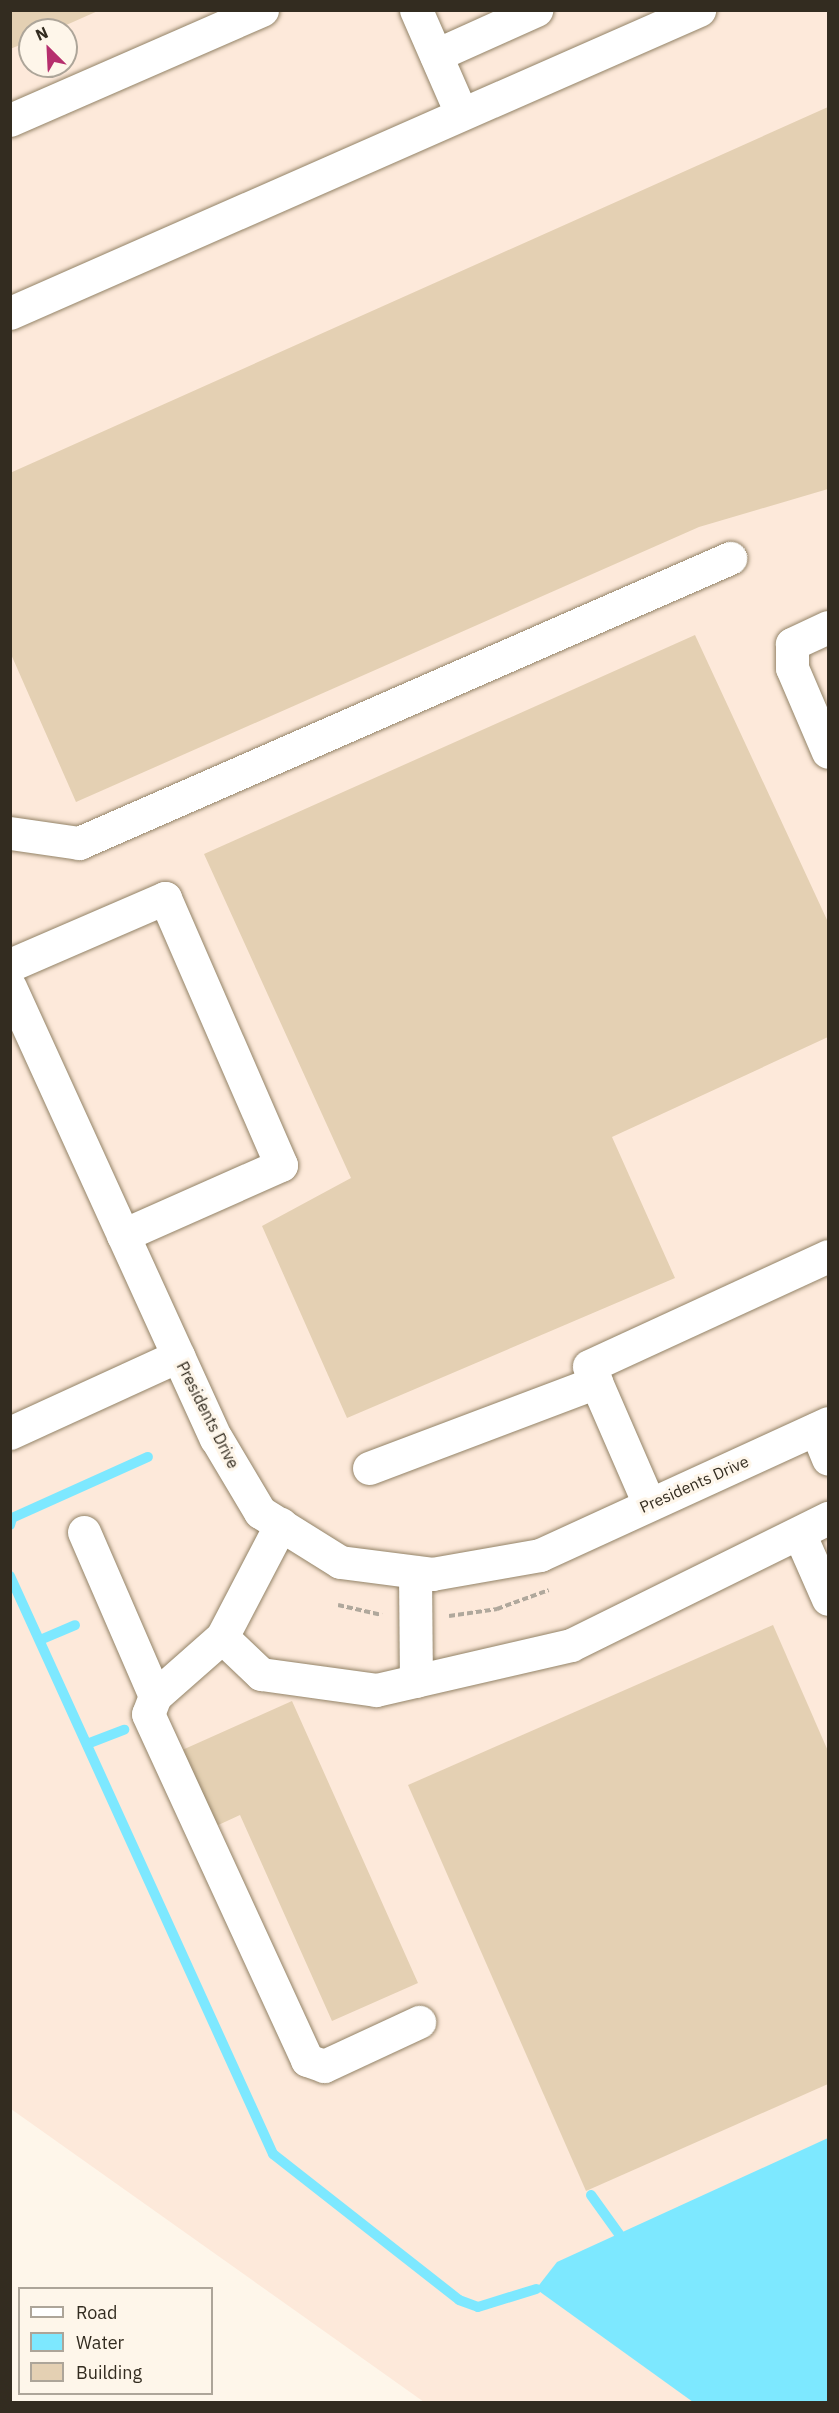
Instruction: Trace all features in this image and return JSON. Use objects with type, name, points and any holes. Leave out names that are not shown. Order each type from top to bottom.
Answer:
[{"type":"street","points":[[10,120],[262,10]]},
{"type":"street","points":[[416,10],[461,113]]},
{"type":"street","points":[[436,55],[536,10]]},
{"type":"street","points":[[10,313],[699,10]]},
{"type":"street","points":[[10,833],[79,843],[730,558]]},
{"type":"street","points":[[828,627],[792,644],[792,668],[828,752]]},
{"type":"street","points":[[10,965],[165,898],[281,1165],[123,1235]]},
{"type":"street","name":"Presidents Drive","points":[[10,987],[216,1438],[260,1512],[340,1562],[432,1574],[540,1555],[822,1426]]},
{"type":"street","points":[[650,1504],[589,1366],[828,1256]]},
{"type":"street","points":[[10,1433],[178,1356]]},
{"type":"street","points":[[369,1468],[596,1382]]},
{"type":"street","points":[[822,1426],[828,1459]]},
{"type":"street","points":[[222,1637],[261,1674],[376,1690],[571,1645],[828,1518]]},
{"type":"street","points":[[281,1524],[222,1637],[155,1696],[148,1714],[307,2060],[324,2066],[419,2022]]},
{"type":"street","points":[[84,1532],[155,1696]]},
{"type":"street","points":[[799,1533],[828,1599]]},
{"type":"street","points":[[415,1572],[416,1681]]},
{"type":"shaded area","points":[[11,11],[828,11],[828,2402],[424,2402],[11,2109]]},
{"type":"water","points":[[828,2138],[828,2402],[693,2402],[536,2289],[557,2262]]},
{"type":"building","points":[[10,10],[100,10],[78,20],[18,18],[18,46],[10,49]]},
{"type":"building","points":[[828,107],[828,489],[699,527],[76,802],[10,652],[10,473]]},
{"type":"building","points":[[695,635],[828,922],[828,1037],[612,1137],[675,1278],[347,1418],[262,1226],[351,1178],[204,854]]},
{"type":"building","points":[[773,1625],[828,1751],[828,2084],[586,2191],[408,1785]]},
{"type":"building","points":[[292,1701],[418,1983],[332,2021],[240,1815],[214,1827],[180,1751]]},
{"type":"waterway","points":[[10,1525],[12,1518],[148,1457]]},
{"type":"waterway","points":[[10,1576],[273,2154],[459,2300],[478,2307],[536,2289]]},
{"type":"waterway","points":[[40,1640],[75,1625]]},
{"type":"waterway","points":[[87,1744],[124,1730]]},
{"type":"waterway","points":[[591,2195],[619,2234]]}]
